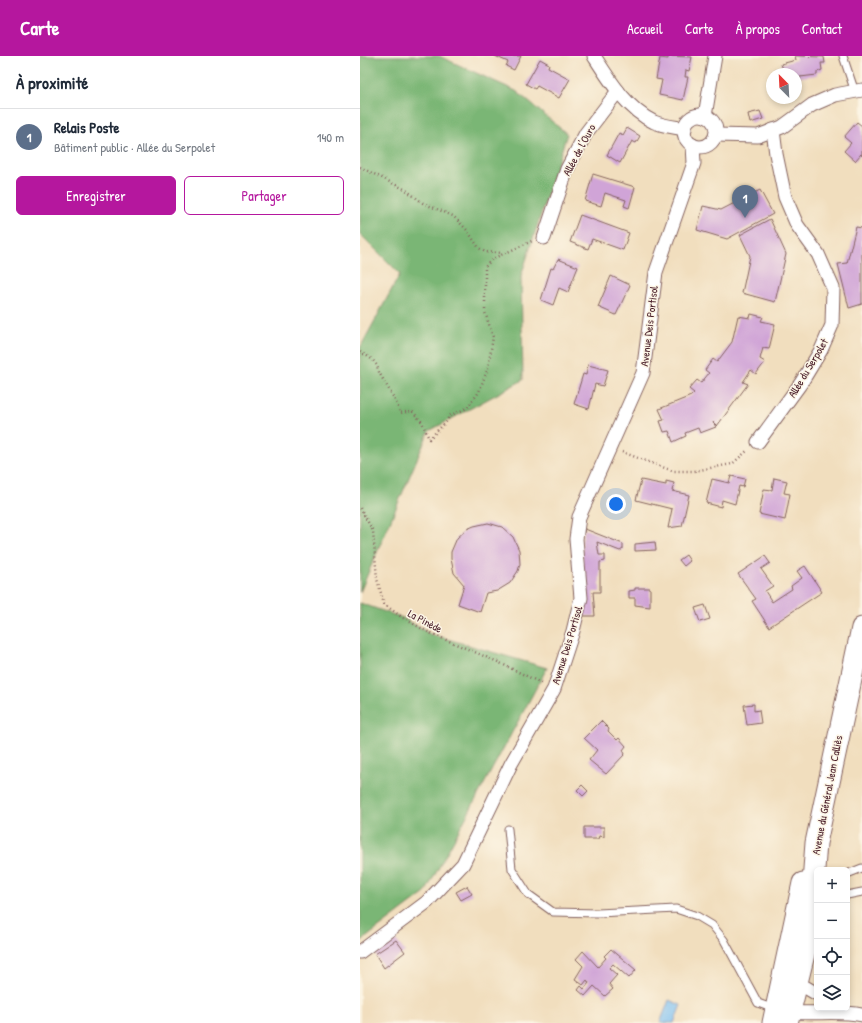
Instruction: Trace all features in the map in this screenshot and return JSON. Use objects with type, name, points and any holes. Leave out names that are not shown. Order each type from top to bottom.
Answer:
[{"type":"main road","name":"Avenue du Général Jean Calliès","points":[[782,1017],[810,892],[816,842],[862,628]]},
{"type":"street","points":[[594,56],[618,91],[632,107],[655,122],[685,129]]},
{"type":"street","points":[[705,116],[715,56]]},
{"type":"street","name":"Allée de l'Ouro","points":[[544,238],[567,169],[586,133],[618,91]]},
{"type":"street","points":[[716,135],[737,137],[758,136],[793,120],[812,105],[835,95],[858,91]]},
{"type":"street","points":[[705,116],[712,120],[716,127],[716,135],[713,142],[707,146],[700,147],[693,145],[685,136],[685,129],[687,123],[692,118],[705,116]]},
{"type":"street","name":"Allée du Serpolet","points":[[758,442],[801,383],[821,350],[832,325],[833,288],[818,254],[797,225],[785,197],[776,154],[773,130]]},
{"type":"street","name":"Avenue Deis Portisol","points":[[360,952],[427,902],[463,864],[511,764],[554,689],[574,631],[581,598],[576,539],[579,517],[611,447],[642,373],[656,272],[694,163],[693,145]]},
{"type":"street","points":[[789,985],[805,987],[814,992]]},
{"type":"street","points":[[782,1017],[836,1011],[854,1012]]},
{"type":"lane","points":[[843,56],[858,91]]},
{"type":"lane","points":[[508,829],[512,869],[528,894],[553,912],[598,914],[676,909],[697,916],[712,925],[724,940],[758,1003],[782,1017]]},
{"type":"lane","points":[[850,873],[862,868]]},
{"type":"lane","points":[[850,894],[862,892]]},
{"type":"path","points":[[360,167],[406,190],[423,203],[453,216],[467,230],[479,248],[485,252],[503,254]]},
{"type":"path","points":[[360,352],[375,363],[380,375],[388,386],[389,392],[398,404],[400,413],[412,411],[422,422],[429,439],[447,421],[449,416],[467,408],[479,392],[488,368],[493,337],[485,312],[485,268],[492,259],[527,242],[544,238]]},
{"type":"path","points":[[611,447],[673,471],[694,471],[732,464],[758,442]]},
{"type":"path","name":"La Pinède","points":[[360,508],[373,531],[377,579],[384,604],[403,618],[430,634],[498,662],[554,689]]},
{"type":"green space","points":[[360,56],[439,56],[516,91],[567,134],[521,276],[523,380],[429,431],[360,592],[360,348],[400,274],[360,234]]},
{"type":"green space","points":[[360,603],[403,618],[430,634],[547,668],[425,893],[360,942]]},
{"type":"water","points":[[669,1000],[681,1005],[674,1023],[660,1023]]},
{"type":"building","points":[[495,56],[521,56],[514,70],[506,66],[508,62]]},
{"type":"building","points":[[668,56],[692,57],[689,71],[686,70],[685,77],[688,77],[683,100],[659,95],[662,80],[656,79],[660,58],[668,59]]},
{"type":"building","points":[[795,56],[824,57],[825,63],[821,63],[822,70],[817,72],[817,75],[802,77],[802,68],[783,68],[781,64],[796,60]]},
{"type":"building","points":[[540,59],[549,64],[548,67],[570,79],[559,98],[537,86],[535,89],[526,84]]},
{"type":"building","points":[[760,111],[763,119],[750,123],[748,114]]},
{"type":"building","points":[[857,122],[862,126],[862,156],[861,154],[855,161],[844,151],[851,143],[844,137]]},
{"type":"building","points":[[627,128],[640,136],[636,143],[632,141],[620,163],[607,155],[619,133],[623,135]]},
{"type":"building","points":[[593,174],[635,187],[629,208],[624,206],[626,200],[605,193],[601,206],[585,201]]},
{"type":"building","points":[[760,190],[773,214],[727,239],[697,230],[703,206],[721,210]]},
{"type":"building","points":[[580,215],[629,233],[623,250],[592,239],[588,249],[570,242]]},
{"type":"building","points":[[770,219],[786,254],[775,302],[742,293],[750,256],[740,235]]},
{"type":"building","points":[[856,227],[862,228],[862,304],[849,308],[838,264],[847,263]]},
{"type":"building","points":[[558,259],[578,267],[568,292],[559,288],[553,305],[541,300],[551,268],[553,269]]},
{"type":"building","points":[[611,276],[630,285],[616,315],[598,307]]},
{"type":"building","points":[[751,314],[763,317],[761,321],[775,324],[769,349],[763,348],[760,359],[765,362],[756,374],[751,370],[743,382],[748,384],[717,426],[713,422],[716,427],[700,433],[698,428],[685,433],[686,436],[673,442],[669,431],[664,432],[660,421],[664,420],[659,409],[691,396],[694,393],[689,389],[697,380],[701,383],[709,373],[705,370],[713,359],[717,362],[732,342],[738,316],[750,318]]},
{"type":"building","points":[[588,365],[608,370],[603,386],[595,384],[589,409],[574,404],[583,374],[586,375]]},
{"type":"building","points":[[731,476],[745,479],[743,487],[739,486],[735,504],[722,500],[721,507],[706,503],[712,479],[729,483]]},
{"type":"building","points":[[774,478],[787,481],[784,493],[790,494],[785,520],[759,514],[764,489],[772,490]]},
{"type":"building","points":[[641,480],[666,485],[666,481],[674,483],[672,491],[689,495],[682,526],[668,528],[672,509],[636,500]]},
{"type":"building","points":[[488,523],[502,527],[513,537],[519,550],[520,564],[518,571],[510,583],[497,591],[486,593],[480,612],[458,604],[464,585],[454,573],[451,552],[457,538],[467,529]]},
{"type":"building","points":[[585,529],[623,544],[623,549],[620,551],[597,542],[599,555],[605,555],[605,561],[600,562],[600,592],[593,592],[595,616],[583,616],[582,539]]},
{"type":"building","points":[[655,542],[656,550],[635,551],[635,544]]},
{"type":"building","points":[[686,555],[690,561],[684,566],[679,560]]},
{"type":"building","points":[[765,556],[770,563],[761,569],[773,586],[765,591],[772,602],[792,589],[791,586],[802,578],[797,571],[805,566],[822,592],[769,627],[752,601],[756,599],[738,574]]},
{"type":"building","points":[[635,588],[650,588],[650,607],[635,605],[635,598],[629,598],[629,591],[635,590]]},
{"type":"building","points":[[705,605],[710,619],[700,622],[695,608]]},
{"type":"building","points":[[754,704],[754,711],[759,710],[761,723],[747,725],[744,705]]},
{"type":"building","points":[[601,721],[617,740],[619,738],[626,746],[623,750],[625,754],[606,774],[589,760],[597,750],[584,738]]},
{"type":"building","points":[[582,785],[588,791],[583,796],[577,790]]},
{"type":"building","points":[[584,827],[604,827],[604,837],[599,836],[598,839],[584,839]]},
{"type":"building","points":[[467,886],[472,894],[461,900],[456,892]]},
{"type":"building","points":[[396,940],[405,952],[384,968],[375,954]]},
{"type":"building","points":[[611,949],[636,970],[629,978],[613,964],[609,968],[617,975],[609,984],[613,989],[605,996],[594,986],[585,996],[578,990],[581,986],[584,989],[589,983],[587,980],[583,985],[575,979],[583,966],[576,959],[583,951],[598,967],[606,958],[604,956]]},
{"type":"place","name":"Relais Poste","points":[[745,218]]}]
